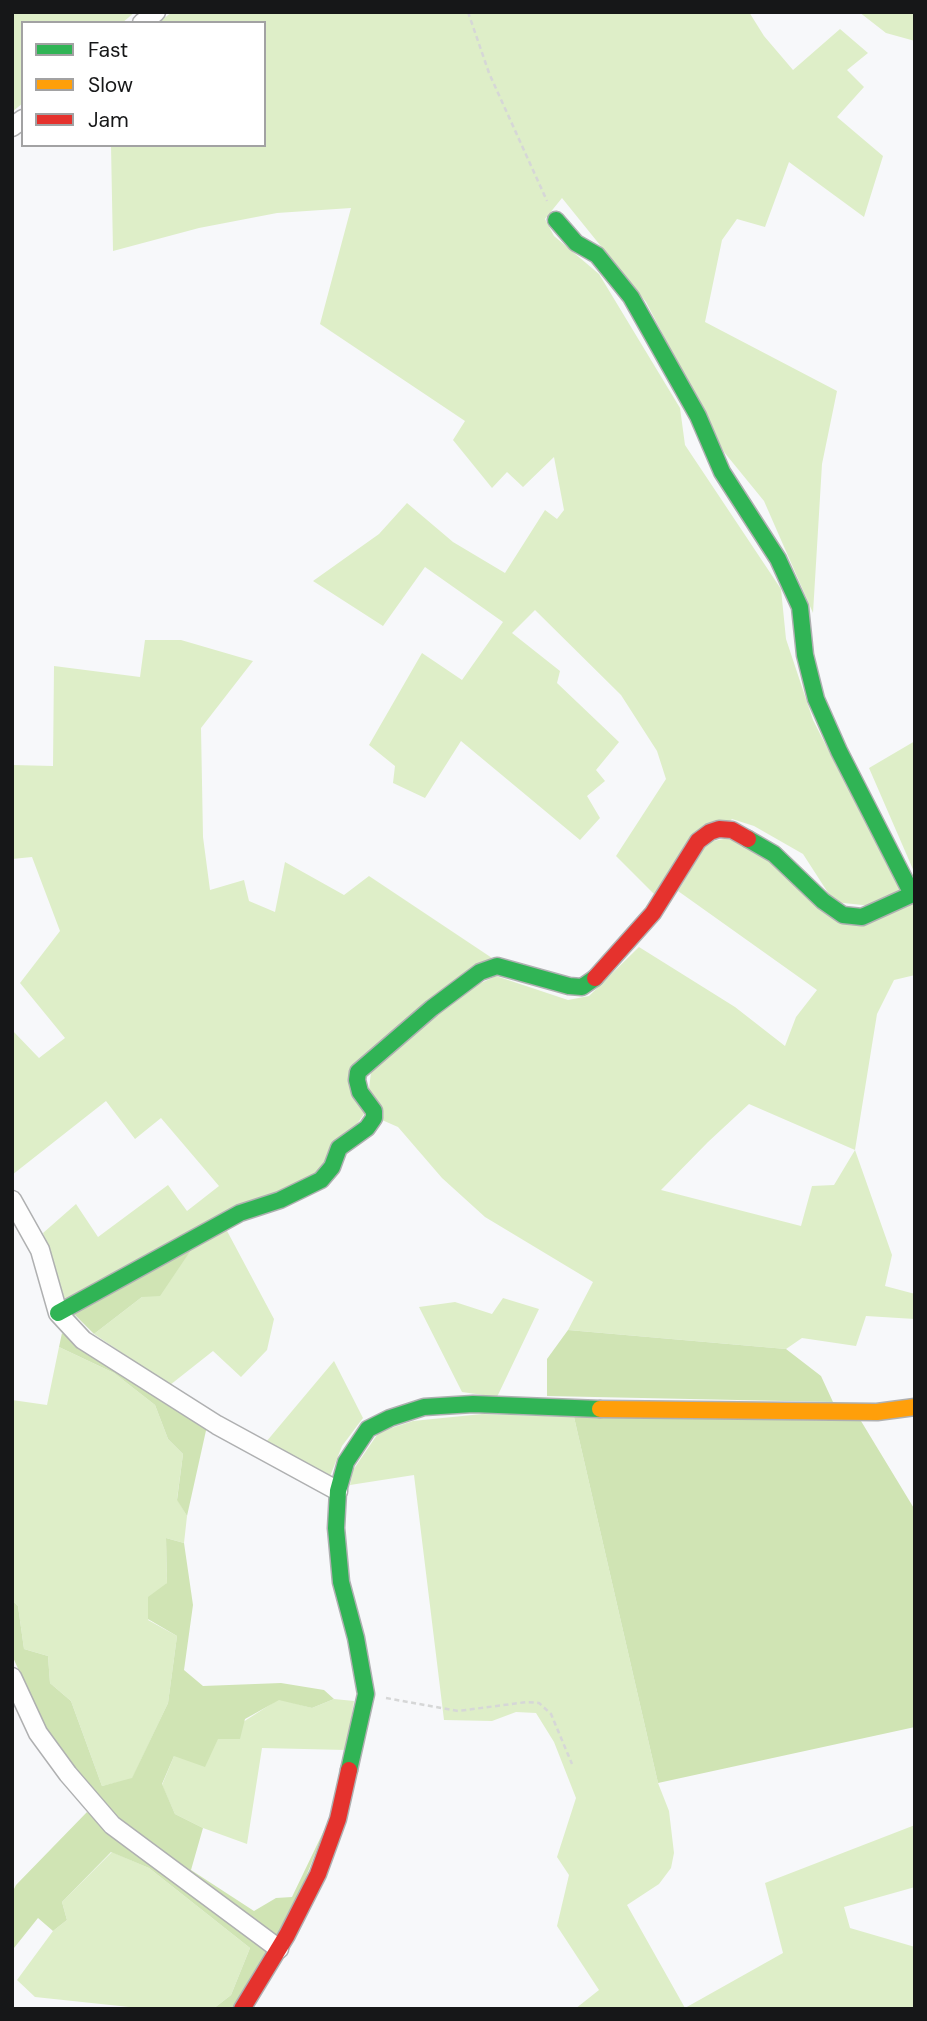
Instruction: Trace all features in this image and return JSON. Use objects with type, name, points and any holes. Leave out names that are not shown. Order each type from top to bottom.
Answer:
[{"type":"street","points":[[58,1313],[240,1213],[280,1200],[321,1180],[332,1167],[339,1148],[368,1128],[374,1118],[374,1111],[360,1092],[358,1072],[480,972],[497,966],[569,986],[582,987],[591,982],[653,913],[698,841],[710,832],[719,829],[732,830],[774,853],[822,901],[843,915],[862,917],[914,894],[839,751],[817,699],[805,655],[800,607],[778,559],[722,472],[698,416],[631,297],[597,255],[576,243],[556,220]]},
{"type":"street","points":[[12,1200],[40,1250],[58,1313],[83,1340],[217,1424],[338,1491]]},
{"type":"street","points":[[242,2009],[279,1949],[318,1874],[338,1819],[366,1694],[356,1638],[341,1582],[335,1528],[338,1491],[346,1462],[368,1429],[390,1418],[424,1407],[473,1404],[636,1411],[877,1412],[915,1407]]},
{"type":"street","points":[[12,1677],[38,1733],[68,1774],[112,1825],[279,1949]]},
{"type":"path","points":[[468,12],[489,73],[556,220]]},
{"type":"path","points":[[366,1694],[458,1711],[527,1702],[539,1703],[551,1714],[572,1764]]},
{"type":"green space","points":[[12,12],[135,12],[124,21],[21,21],[21,105],[12,112]]},
{"type":"green space","points":[[172,12],[749,12],[764,36],[793,70],[840,29],[868,53],[847,70],[864,87],[837,117],[883,156],[864,217],[789,162],[765,227],[737,219],[722,240],[705,322],[837,391],[822,464],[813,613],[764,501],[724,452],[646,302],[562,198],[545,219],[554,236],[599,274],[680,408],[685,445],[781,589],[786,639],[813,720],[900,890],[872,906],[834,902],[803,854],[754,826],[732,819],[654,894],[616,856],[666,779],[657,751],[621,695],[535,610],[512,633],[560,671],[557,683],[619,742],[596,770],[605,781],[587,796],[600,818],[580,840],[461,741],[425,798],[393,783],[395,766],[369,745],[422,653],[462,680],[503,622],[425,567],[383,626],[313,581],[379,534],[407,503],[453,542],[505,573],[545,510],[557,519],[564,510],[554,457],[523,487],[507,472],[492,488],[453,440],[465,421],[320,324],[351,208],[277,213],[199,228],[113,251],[111,147],[266,147],[266,21],[161,21]]},
{"type":"green space","points":[[859,12],[915,12],[915,41],[886,33]]},
{"type":"green space","points":[[145,640],[181,640],[253,661],[201,728],[203,837],[210,890],[244,880],[249,901],[275,912],[285,862],[344,895],[369,876],[492,958],[352,1069],[367,1110],[321,1174],[65,1300],[43,1233],[76,1204],[98,1237],[168,1185],[187,1211],[219,1186],[161,1118],[135,1139],[106,1101],[12,1175],[12,1030],[39,1058],[65,1038],[20,983],[60,931],[32,857],[12,859],[12,765],[53,766],[54,666],[140,677]]},
{"type":"green space","points":[[915,741],[915,874],[869,768]]},
{"type":"green space","points":[[729,838],[765,855],[823,912],[915,901],[915,975],[894,980],[877,1014],[855,1150],[892,1255],[885,1286],[915,1294],[915,1319],[866,1316],[856,1346],[802,1338],[786,1349],[568,1330],[593,1282],[485,1217],[442,1178],[398,1127],[382,1120],[369,1089],[371,1072],[468,989],[496,976],[568,1000],[589,996],[639,947],[735,1007],[785,1046],[796,1017],[817,990],[678,891],[708,842]],"holes":[[[749,1104],[855,1150],[834,1185],[812,1186],[801,1226],[661,1190]]]},
{"type":"green space","points":[[226,1229],[274,1319],[267,1350],[241,1377],[213,1351],[170,1385],[94,1334],[142,1297],[191,1250]]},
{"type":"green space","points":[[191,1250],[160,1296],[142,1297],[94,1334],[74,1314]]},
{"type":"green space","points":[[503,1298],[539,1309],[497,1397],[462,1392],[419,1307],[455,1302],[492,1314]]},
{"type":"green space","points":[[568,1330],[786,1349],[821,1376],[833,1402],[547,1396],[547,1359]]},
{"type":"green space","points":[[62,1333],[207,1426],[187,1516],[177,1500],[183,1454],[168,1439],[155,1405],[114,1373],[59,1347]]},
{"type":"green space","points":[[59,1347],[114,1373],[155,1405],[168,1439],[183,1454],[177,1499],[187,1516],[184,1543],[166,1538],[167,1583],[148,1620],[177,1636],[168,1703],[132,1779],[102,1786],[71,1701],[50,1683],[48,1656],[24,1649],[18,1606],[12,1600],[12,1400],[47,1405]]},
{"type":"green space","points":[[334,1361],[363,1418],[342,1446],[329,1479],[266,1442]]},
{"type":"green space","points":[[482,1414],[574,1417],[658,1783],[669,1811],[674,1853],[671,1868],[659,1884],[627,1905],[685,2008],[783,1953],[765,1883],[915,1825],[915,1887],[844,1907],[850,1928],[915,1947],[915,2009],[575,2009],[599,1990],[557,1926],[569,1875],[557,1857],[576,1798],[554,1742],[536,1713],[516,1712],[492,1721],[444,1720],[414,1475],[350,1485],[353,1470],[379,1432],[413,1421]]},
{"type":"green space","points":[[574,1417],[861,1421],[915,1510],[915,1727],[658,1783]]},
{"type":"green space","points":[[166,1538],[184,1543],[193,1605],[184,1670],[203,1686],[281,1683],[324,1690],[334,1699],[312,1708],[279,1700],[245,1719],[240,1739],[218,1739],[205,1767],[174,1756],[162,1784],[175,1814],[203,1828],[191,1870],[254,1911],[276,1898],[292,1897],[327,1824],[294,1907],[275,1937],[116,1819],[43,1726],[12,1655],[12,1600],[18,1606],[24,1649],[48,1656],[50,1683],[71,1701],[102,1786],[132,1778],[168,1703],[177,1636],[148,1619],[148,1597],[167,1583]]},
{"type":"green space","points":[[279,1699],[312,1708],[334,1699],[354,1701],[346,1750],[262,1748],[247,1844],[203,1828],[175,1814],[162,1785],[174,1756],[218,1738]]},
{"type":"green space","points":[[87,1812],[125,1844],[272,1952],[233,2009],[213,2009],[231,1995],[250,1948],[149,1868],[111,1852],[62,1902],[67,1920],[53,1931],[38,1918],[14,1948],[12,1946],[12,1893],[16,1885]]},
{"type":"green space","points":[[112,1852],[149,1868],[250,1948],[231,1995],[213,2009],[148,2009],[35,1997],[17,1980],[53,1931],[67,1920],[62,1902]]},
{"type":"traffic: fast","points":[[556,220],[576,243],[597,255],[631,297],[698,416],[722,472],[778,559],[800,607],[805,655],[816,699],[839,751],[912,894]]},
{"type":"traffic: fast","points":[[748,839],[774,854],[823,901],[843,915],[862,917],[915,893]]},
{"type":"traffic: fast","points":[[58,1313],[240,1213],[280,1200],[321,1180],[332,1167],[339,1148],[367,1128],[374,1118],[374,1111],[360,1092],[358,1072],[432,1008],[480,972],[497,966],[569,986],[582,987],[595,978]]},
{"type":"traffic: fast","points":[[349,1770],[366,1694],[356,1638],[341,1582],[336,1528],[338,1491],[346,1462],[368,1429],[390,1418],[424,1407],[473,1404],[600,1409]]},
{"type":"traffic: slow","points":[[600,1409],[877,1412],[915,1407]]},
{"type":"traffic: jam","points":[[595,978],[653,913],[698,841],[719,829],[732,830],[748,839]]},
{"type":"traffic: jam","points":[[242,2009],[287,1935],[318,1874],[338,1819],[349,1770]]}]
